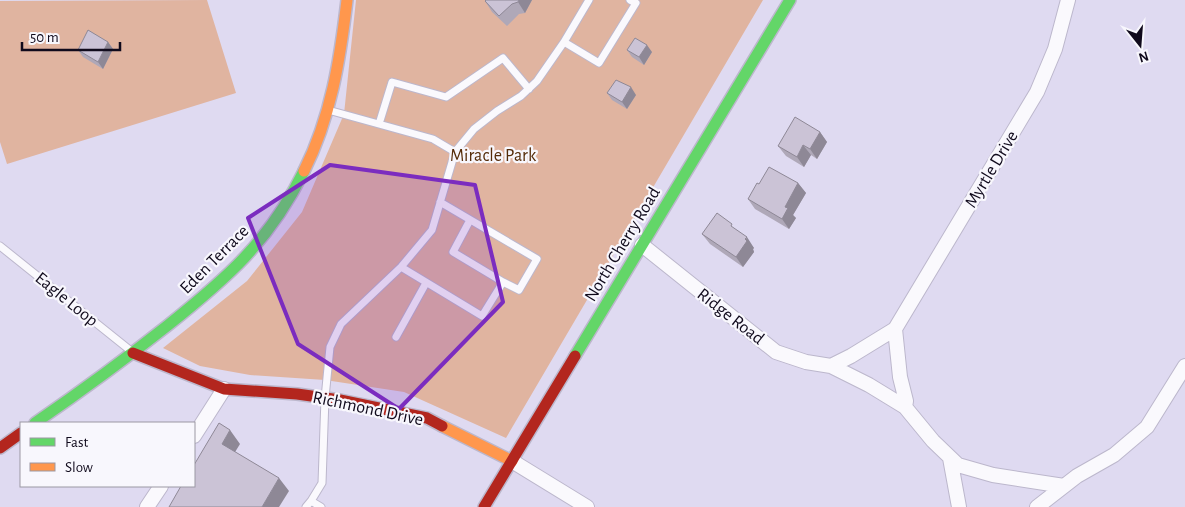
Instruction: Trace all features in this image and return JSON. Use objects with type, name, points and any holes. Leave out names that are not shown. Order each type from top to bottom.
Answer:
[{"type":"street","name":"Eden Terrace","points":[[36,422],[133,353],[217,286],[250,253],[278,216],[302,176],[321,133],[336,80],[347,0]]},
{"type":"street","name":"North Cherry Road","points":[[484,507],[790,0]]},
{"type":"street","name":"Myrtle Drive","points":[[895,330],[1037,92],[1056,49],[1068,0]]},
{"type":"street","name":"Ridge Road","points":[[642,245],[776,352],[806,362],[831,366],[869,385],[905,407],[933,441],[958,464],[994,475],[1064,486]]},
{"type":"street","points":[[831,366],[895,330],[900,377],[906,401],[905,407]]},
{"type":"street","name":"Richmond Drive","points":[[133,353],[224,389],[325,398],[384,408],[427,418],[512,461],[587,507]]},
{"type":"street","points":[[1037,507],[1077,476],[1114,455],[1147,426],[1185,366]]},
{"type":"street","points":[[195,434],[224,389]]},
{"type":"street","points":[[0,448],[20,434]]},
{"type":"street","points":[[950,458],[959,507]]},
{"type":"street","points":[[147,507],[160,487]]},
{"type":"lane","points":[[321,507],[308,504],[322,483],[325,398],[330,347],[341,324],[401,268],[432,230],[455,152],[474,129],[496,111],[529,89],[548,67],[589,0]]},
{"type":"lane","points":[[564,42],[599,63],[636,3],[630,0]]},
{"type":"lane","points":[[379,124],[392,82],[446,97],[504,58],[529,89]]},
{"type":"lane","points":[[328,110],[433,139],[455,152]]},
{"type":"lane","points":[[440,202],[537,258],[519,290],[452,252],[470,220]]},
{"type":"lane","name":"Eagle Loop","points":[[0,246],[133,353]]},
{"type":"lane","points":[[401,268],[482,316],[503,282]]},
{"type":"lane","points":[[396,337],[426,283]]},
{"type":"highlighted area","points":[[330,165],[475,185],[503,302],[399,409],[298,344],[248,218]]},
{"type":"green space","points":[[207,0],[236,93],[7,164],[0,142],[0,1]]},
{"type":"green space","name":"Miracle Park","points":[[356,0],[763,0],[506,438],[404,392],[325,380],[250,375],[200,366],[163,348],[247,281],[302,212],[344,114]]},
{"type":"building","points":[[486,0],[519,0],[499,16]]},
{"type":"building","points":[[88,30],[108,42],[98,62],[78,50]]},
{"type":"building","points":[[635,38],[647,45],[639,57],[627,50]]},
{"type":"building","points":[[616,80],[631,87],[622,102],[607,93]]},
{"type":"building","points":[[795,117],[820,132],[810,149],[803,145],[797,157],[778,146]]},
{"type":"building","points":[[769,167],[798,183],[785,207],[788,208],[782,219],[748,199]]},
{"type":"building","points":[[717,213],[747,237],[745,239],[747,241],[736,257],[702,234]]},
{"type":"building","points":[[219,423],[230,430],[222,444],[279,478],[262,507],[169,507],[180,487],[195,487],[195,463]]},
{"type":"traffic: fast","points":[[575,356],[790,0]]},
{"type":"traffic: fast","points":[[36,422],[102,376],[209,292],[261,239],[291,196],[304,171]]},
{"type":"traffic: slow","points":[[304,171],[328,109],[341,44],[347,0]]},
{"type":"traffic: slow","points":[[442,426],[512,461]]},
{"type":"traffic: jam","points":[[133,353],[224,389],[297,394],[340,400],[427,418],[442,426]]},
{"type":"traffic: jam","points":[[484,507],[575,356]]},
{"type":"traffic: jam","points":[[0,448],[20,434]]}]
